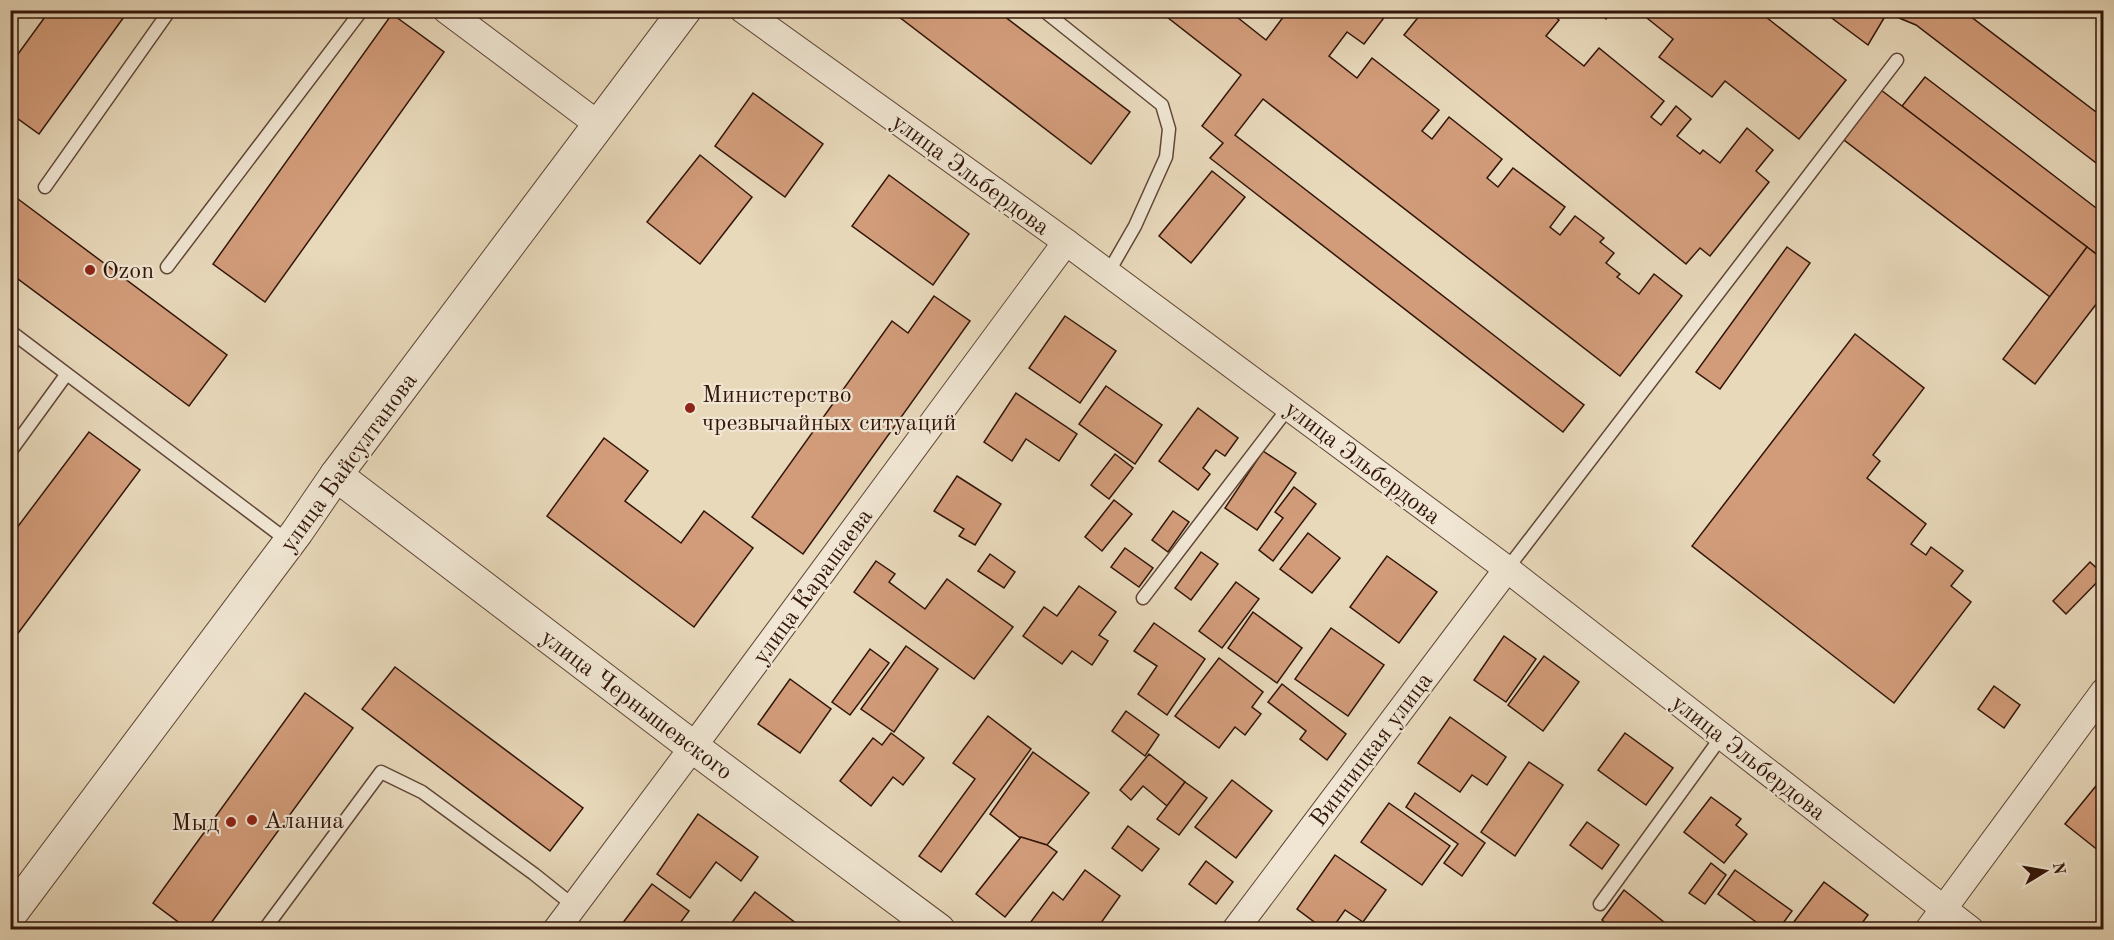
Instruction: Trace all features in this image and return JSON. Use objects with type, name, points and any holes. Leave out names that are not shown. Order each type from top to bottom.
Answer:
[{"type":"street","points":[[447,10],[599,126]]},
{"type":"street","name":"улица Байсултанова","points":[[10,915],[685,10]]},
{"type":"street","name":"улица Эльбердова","points":[[743,10],[1066,242],[1507,569],[1971,930]]},
{"type":"street","name":"улица Карашаева","points":[[556,930],[1066,242]]},
{"type":"street","name":"улица Чернышевского","points":[[336,475],[693,747],[939,930]]},
{"type":"street","name":"Винницкая улица","points":[[1235,930],[1507,569]]},
{"type":"street","points":[[1928,930],[2103,691]]},
{"type":"lane","points":[[45,187],[170,10]]},
{"type":"lane","points":[[167,267],[362,10]]},
{"type":"lane","points":[[1043,10],[1162,105],[1168,129],[1166,157],[1135,226],[1108,273]]},
{"type":"lane","points":[[1507,569],[1897,60]]},
{"type":"lane","points":[[10,331],[289,542]]},
{"type":"lane","points":[[10,452],[66,375]]},
{"type":"lane","points":[[1143,598],[1289,407]]},
{"type":"lane","points":[[1600,904],[1722,736]]},
{"type":"lane","points":[[264,930],[381,772],[422,792],[534,873],[574,906]]},
{"type":"building","points":[[50,10],[129,10],[39,134],[10,113],[10,65]]},
{"type":"building","points":[[890,10],[996,10],[1130,112],[1091,164]]},
{"type":"building","points":[[1158,10],[1228,10],[1266,40],[1284,16],[1278,10],[1381,10],[1386,15],[1364,44],[1347,32],[1329,56],[1357,78],[1372,58],[1439,110],[1422,131],[1432,139],[1449,117],[1502,159],[1487,178],[1498,187],[1513,168],[1565,207],[1550,227],[1560,235],[1575,216],[1604,238],[1600,242],[1614,253],[1606,263],[1620,274],[1617,277],[1639,294],[1654,274],[1682,296],[1620,376],[1263,99],[1235,135],[1584,405],[1563,432],[1210,158],[1223,143],[1202,126],[1241,75]]},
{"type":"building","points":[[1424,10],[1548,10],[1559,20],[1546,36],[1584,66],[1599,48],[1664,101],[1651,117],[1661,125],[1676,106],[1691,119],[1677,136],[1700,154],[1703,150],[1720,163],[1747,128],[1773,150],[1756,171],[1769,182],[1710,256],[1700,248],[1686,264],[1404,35]]},
{"type":"building","points":[[1595,10],[1613,10],[1606,19]]},
{"type":"building","points":[[1637,10],[1757,10],[1846,80],[1799,139],[1725,81],[1712,97],[1659,57],[1673,39]]},
{"type":"building","points":[[1821,10],[1962,10],[2104,118],[2104,169],[1916,25],[1887,13],[1868,45]]},
{"type":"building","points":[[2087,10],[2104,10],[2104,22]]},
{"type":"building","points":[[392,14],[444,52],[265,302],[213,264]]},
{"type":"building","points":[[1925,77],[2104,214],[2104,260],[1902,106]]},
{"type":"building","points":[[1881,90],[2087,247],[2050,297],[1844,140]]},
{"type":"building","points":[[753,93],[823,144],[785,197],[715,146]]},
{"type":"building","points":[[700,155],[752,197],[700,264],[647,222]]},
{"type":"building","points":[[1212,171],[1245,197],[1191,263],[1159,236]]},
{"type":"building","points":[[889,175],[969,234],[933,285],[852,226]]},
{"type":"building","points":[[10,193],[227,355],[189,406],[10,273]]},
{"type":"building","points":[[1787,247],[1810,263],[1720,389],[1696,372]]},
{"type":"building","points":[[2087,247],[2104,260],[2104,294],[2035,384],[2003,359]]},
{"type":"building","points":[[934,296],[970,321],[803,554],[752,517],[892,321],[908,333]]},
{"type":"building","points":[[1065,316],[1116,351],[1080,403],[1029,368]]},
{"type":"building","points":[[1855,334],[1924,388],[1873,455],[1880,461],[1867,478],[1926,524],[1911,544],[1926,555],[1931,547],[1963,571],[1951,586],[1971,602],[1894,703],[1692,546]]},
{"type":"building","points":[[1106,386],[1162,425],[1135,464],[1079,424]]},
{"type":"building","points":[[1016,393],[1077,434],[1059,461],[1026,439],[1012,461],[984,442]]},
{"type":"building","points":[[1198,408],[1238,438],[1225,456],[1216,450],[1203,468],[1210,474],[1198,490],[1159,461]]},
{"type":"building","points":[[89,432],[140,470],[10,644],[10,537]]},
{"type":"building","points":[[604,438],[648,471],[625,501],[681,543],[704,511],[753,548],[694,627],[547,516]]},
{"type":"building","points":[[1263,451],[1296,473],[1257,530],[1225,508]]},
{"type":"building","points":[[1115,454],[1133,468],[1109,499],[1091,485]]},
{"type":"building","points":[[957,476],[1001,504],[975,545],[959,536],[964,529],[934,511]]},
{"type":"building","points":[[1294,487],[1316,504],[1273,561],[1259,550],[1283,518],[1275,512]]},
{"type":"building","points":[[1114,500],[1132,514],[1102,551],[1085,537]]},
{"type":"building","points":[[1173,511],[1189,522],[1168,552],[1152,540]]},
{"type":"building","points":[[1308,533],[1340,558],[1312,593],[1280,569]]},
{"type":"building","points":[[1125,548],[1153,568],[1139,587],[1111,567]]},
{"type":"building","points":[[1201,552],[1218,564],[1191,600],[1175,588]]},
{"type":"building","points":[[990,554],[1015,572],[1004,588],[978,571]]},
{"type":"building","points":[[1387,556],[1437,592],[1399,643],[1350,607]]},
{"type":"building","points":[[876,561],[895,574],[889,582],[925,609],[947,579],[1013,627],[974,679],[854,592]]},
{"type":"building","points":[[2090,562],[2104,575],[2066,614],[2053,601]]},
{"type":"building","points":[[1236,582],[1259,599],[1222,648],[1199,631]]},
{"type":"building","points":[[1079,586],[1116,612],[1099,635],[1108,641],[1092,665],[1072,651],[1062,664],[1023,636],[1044,607],[1057,616]]},
{"type":"building","points":[[1253,612],[1302,648],[1277,683],[1228,648]]},
{"type":"building","points":[[1154,623],[1205,659],[1167,715],[1138,694],[1157,666],[1134,651]]},
{"type":"building","points":[[1331,628],[1384,665],[1348,716],[1295,679]]},
{"type":"building","points":[[1504,636],[1536,659],[1506,702],[1474,680]]},
{"type":"building","points":[[906,646],[938,669],[894,732],[861,709]]},
{"type":"building","points":[[870,649],[889,663],[850,715],[832,702]]},
{"type":"building","points":[[1544,656],[1579,682],[1543,731],[1508,705]]},
{"type":"building","points":[[1219,658],[1263,692],[1252,707],[1261,714],[1245,735],[1235,727],[1219,748],[1175,716]]},
{"type":"building","points":[[395,667],[583,808],[550,851],[362,709]]},
{"type":"building","points":[[790,679],[831,709],[800,753],[758,724]]},
{"type":"building","points":[[1282,684],[1346,734],[1327,760],[1300,739],[1306,731],[1268,702]]},
{"type":"building","points":[[1994,686],[2020,705],[2004,728],[1978,709]]},
{"type":"building","points":[[305,693],[353,728],[206,930],[189,930],[153,903]]},
{"type":"building","points":[[1126,711],[1159,735],[1145,756],[1112,731]]},
{"type":"building","points":[[988,716],[1031,749],[941,872],[919,856],[975,779],[953,763]]},
{"type":"building","points":[[1450,717],[1506,757],[1487,785],[1472,775],[1460,792],[1418,763]]},
{"type":"building","points":[[891,733],[924,758],[903,785],[893,777],[871,806],[840,781],[873,738],[882,745]]},
{"type":"building","points":[[1625,733],[1673,768],[1646,805],[1598,770]]},
{"type":"building","points":[[1033,752],[1089,793],[1047,845],[1019,837],[990,814]]},
{"type":"building","points":[[1149,754],[1185,782],[1167,806],[1143,786],[1131,800],[1120,790]]},
{"type":"building","points":[[1529,762],[1563,785],[1515,856],[1481,832]]},
{"type":"building","points":[[2104,776],[2104,855],[2065,824]]},
{"type":"building","points":[[1232,780],[1272,811],[1236,858],[1195,827]]},
{"type":"building","points":[[1185,782],[1207,798],[1179,835],[1157,819]]},
{"type":"building","points":[[1415,793],[1485,843],[1462,876],[1444,863],[1458,844],[1406,807]]},
{"type":"building","points":[[1711,797],[1741,819],[1736,825],[1747,834],[1724,863],[1684,832]]},
{"type":"building","points":[[1389,803],[1450,846],[1422,885],[1361,842]]},
{"type":"building","points":[[698,814],[758,857],[741,881],[716,862],[690,898],[657,874]]},
{"type":"building","points":[[1587,822],[1619,845],[1602,869],[1570,845]]},
{"type":"building","points":[[1128,826],[1159,849],[1142,871],[1112,848]]},
{"type":"building","points":[[1021,837],[1047,845],[1057,852],[1005,917],[976,894]]},
{"type":"building","points":[[1335,855],[1386,890],[1363,922],[1345,910],[1331,930],[1325,930],[1297,909]]},
{"type":"building","points":[[1206,861],[1233,882],[1216,904],[1189,884]]},
{"type":"building","points":[[1711,863],[1726,875],[1705,904],[1689,893]]},
{"type":"building","points":[[1085,870],[1120,896],[1096,930],[1040,930],[1030,923],[1053,892],[1063,900]]},
{"type":"building","points":[[1735,870],[1792,911],[1778,930],[1767,930],[1718,894]]},
{"type":"building","points":[[1824,882],[1868,915],[1857,930],[1793,930],[1790,927]]},
{"type":"building","points":[[652,884],[689,911],[675,930],[621,930],[619,928]]},
{"type":"building","points":[[1624,890],[1670,927],[1668,930],[1614,930],[1602,920]]},
{"type":"building","points":[[755,892],[801,927],[799,930],[727,929]]},
{"type":"place","name":"Ozon","points":[[90,270]]},
{"type":"place","name":"Министерство чрезвычайных ситуаций","points":[[690,408]]},
{"type":"place","name":"Аланиа","points":[[252,820]]},
{"type":"place","name":"Мыд","points":[[231,822]]}]
